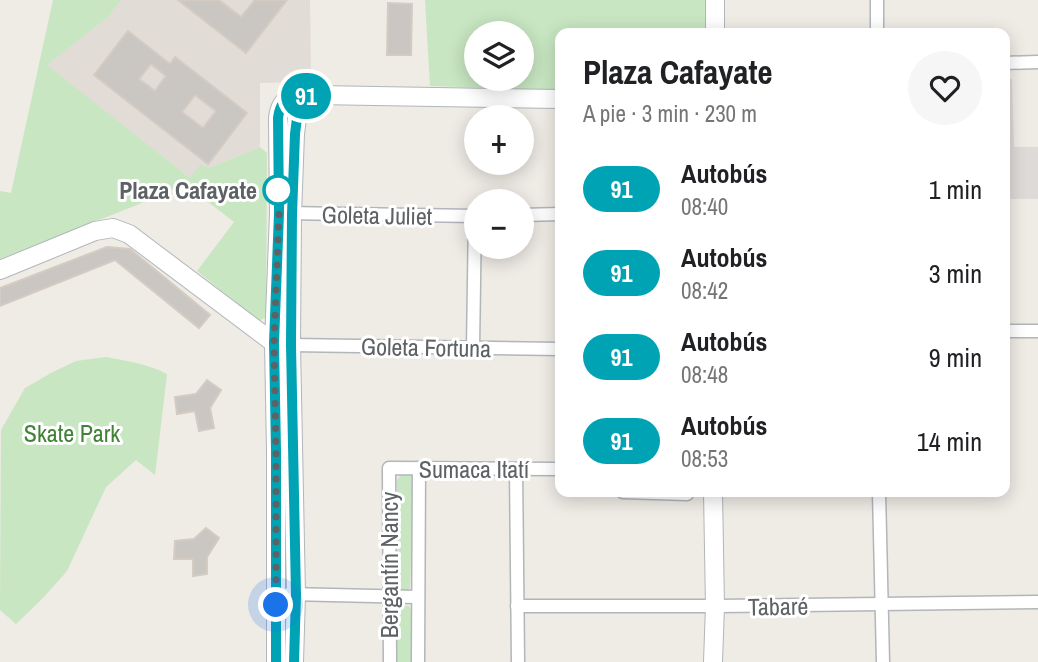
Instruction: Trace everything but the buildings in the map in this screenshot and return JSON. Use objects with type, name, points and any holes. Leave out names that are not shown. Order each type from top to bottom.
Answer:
[{"type":"street","points":[[715,0],[715,28]]},
{"type":"street","points":[[877,0],[877,28]]},
{"type":"street","points":[[1010,63],[1038,62]]},
{"type":"street","points":[[276,662],[276,451],[283,344],[285,213],[278,118],[281,104],[293,96],[316,95],[555,99]]},
{"type":"street","points":[[285,213],[295,127],[301,110],[316,95]]},
{"type":"street","name":"Goleta Juliet","points":[[285,213],[464,216]]},
{"type":"street","points":[[534,215],[555,214]]},
{"type":"street","points":[[0,270],[95,232],[113,228],[160,257],[283,344]]},
{"type":"street","points":[[473,348],[474,259]]},
{"type":"street","points":[[1010,331],[1038,331]]},
{"type":"street","points":[[283,344],[296,595],[294,662]]},
{"type":"street","name":"Goleta Fortuna","points":[[283,344],[555,349]]},
{"type":"street","name":"Sumaca Itatí","points":[[388,468],[555,469]]},
{"type":"street","name":"Bergantín Nancy","points":[[388,468],[390,662]]},
{"type":"street","name":"Bergantín Nancy","points":[[418,662],[419,468]]},
{"type":"street","points":[[516,469],[517,662]]},
{"type":"street","points":[[713,497],[713,662]]},
{"type":"street","points":[[879,497],[883,662]]},
{"type":"street","points":[[276,594],[417,597]]},
{"type":"street","name":"Tabaré","points":[[517,606],[1038,602]]},
{"type":"shaded area","points":[[121,0],[310,0],[311,82],[260,83],[260,147],[190,178],[46,65],[109,16]]},
{"type":"shaded area","points":[[1010,79],[1014,147],[1038,147],[1038,199],[1010,199]]},
{"type":"green space","points":[[53,0],[121,0],[109,16],[47,65],[190,178],[201,164],[209,168],[260,147],[267,153],[266,317],[259,321],[197,271],[234,222],[185,184],[0,259],[0,191],[11,193]]},
{"type":"green space","points":[[425,0],[707,0],[706,28],[555,28],[555,90],[534,89],[534,21],[464,21],[464,87],[430,86]]},
{"type":"green space","name":"Skate Park","points":[[106,357],[145,365],[167,374],[155,475],[136,460],[106,487],[67,571],[16,624],[0,610],[1,430],[25,388],[76,361]]},
{"type":"green space","points":[[403,472],[413,474],[414,478],[408,592],[400,592],[397,589],[397,480]]},
{"type":"green space","points":[[399,605],[409,606],[412,612],[412,662],[394,662],[395,608]]},
{"type":"bus line","name":"91","points":[[276,662],[274,343],[279,213],[278,118],[281,104],[286,99],[316,95],[301,110],[295,127],[291,345],[296,595],[294,662]]},
{"type":"place","name":"Plaza Cafayate","points":[[278,190]]},
{"type":"route","points":[[276,605],[274,343],[278,190]]}]
